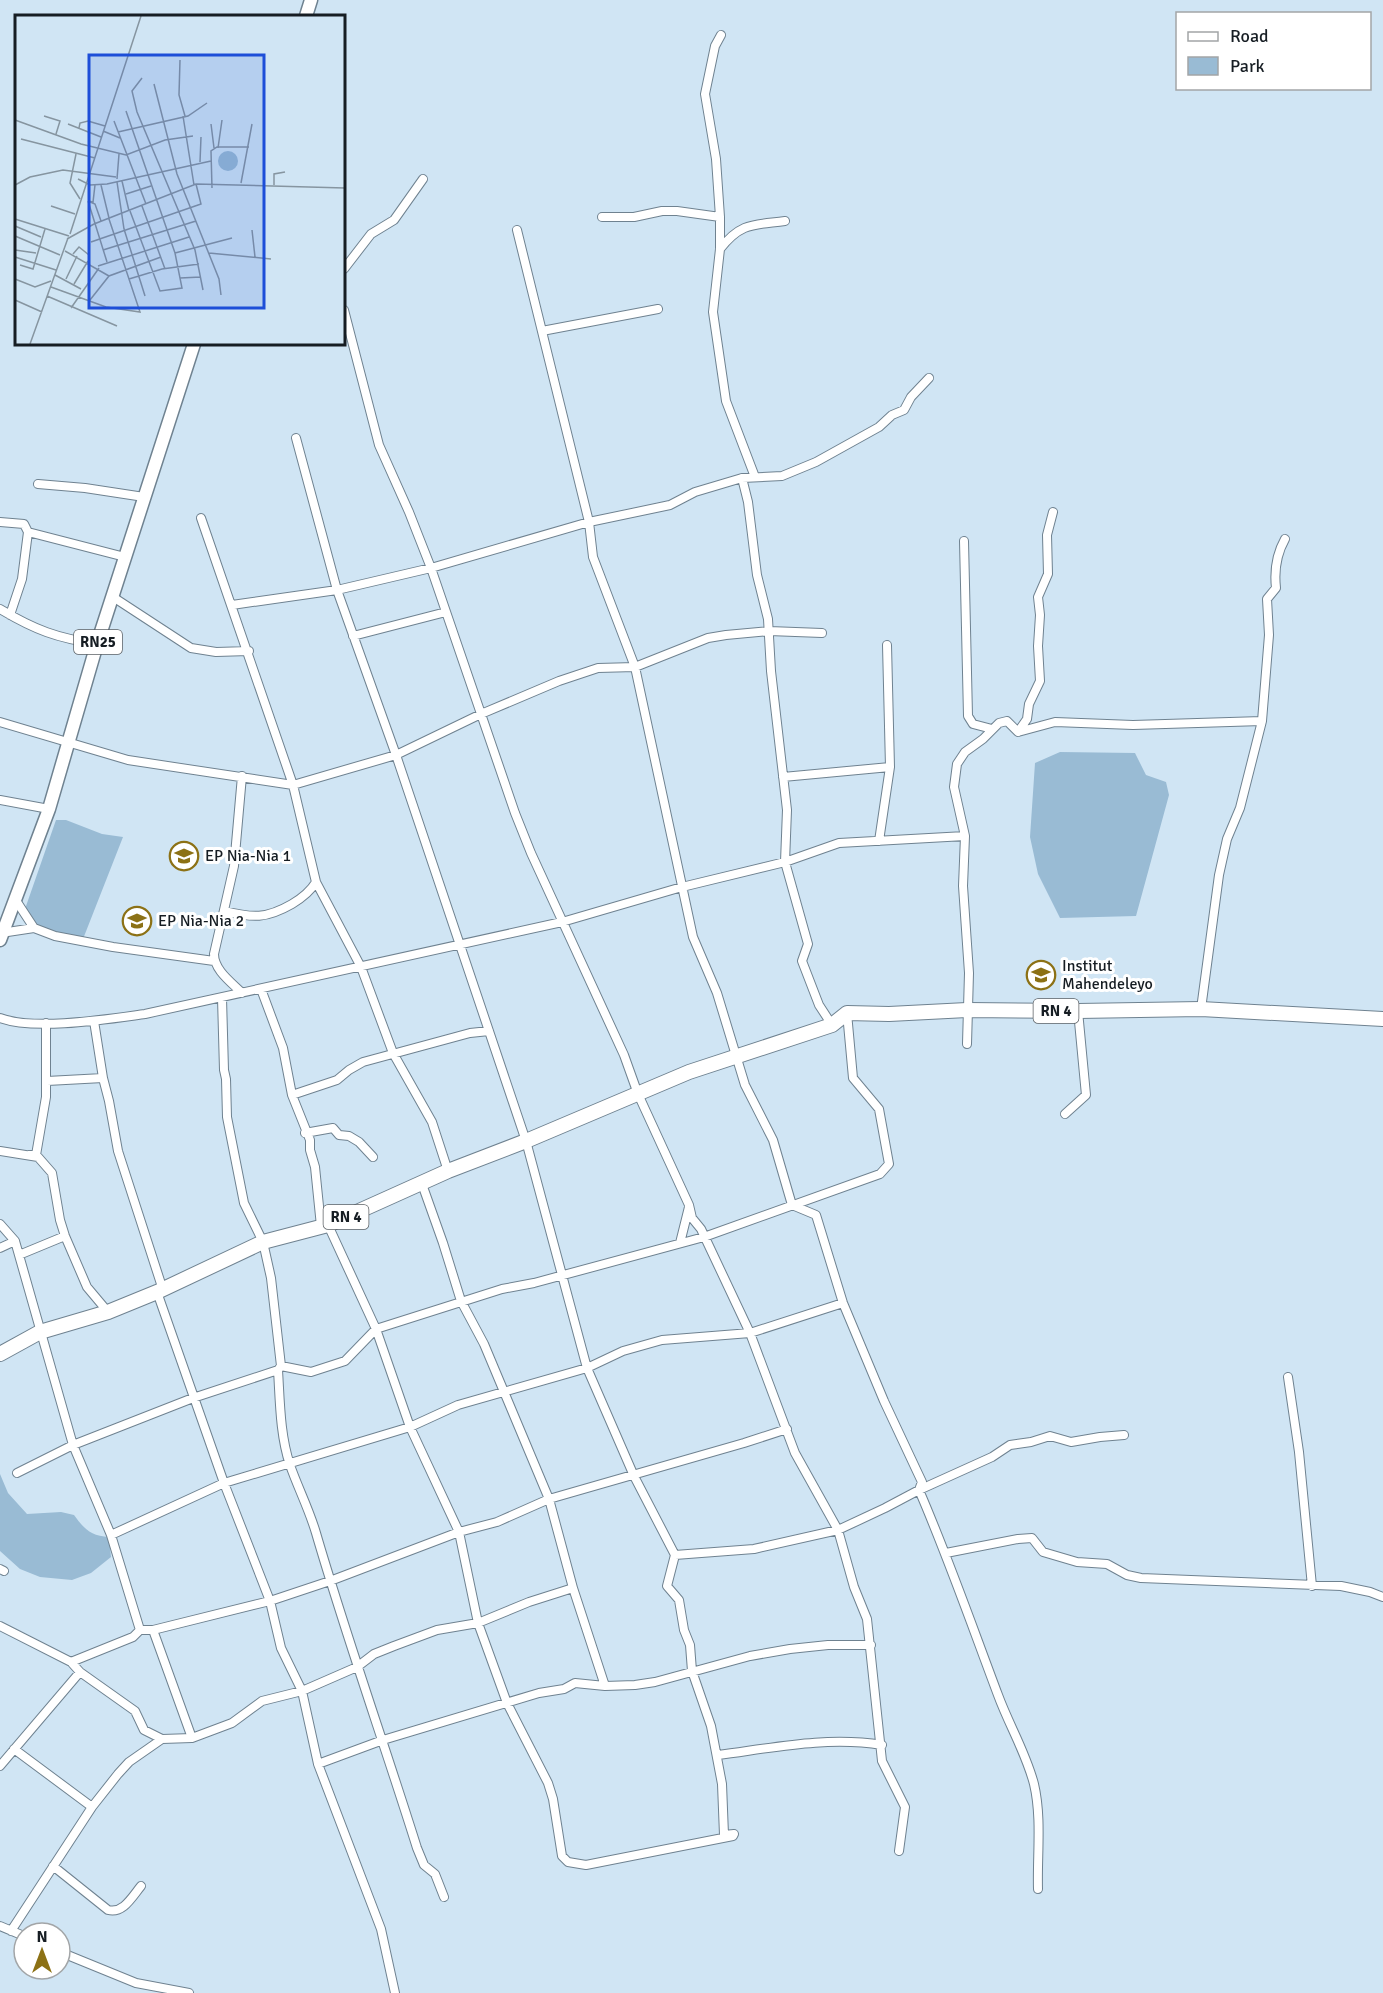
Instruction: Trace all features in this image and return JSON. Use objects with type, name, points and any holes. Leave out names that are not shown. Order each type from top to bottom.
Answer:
[{"type":"highway","name":"RN 4","points":[[0,1354],[40,1332],[108,1312],[160,1291],[263,1242],[324,1225],[448,1171],[526,1141],[689,1072],[832,1025],[847,1013],[1201,1009],[1383,1019]]},
{"type":"main road","points":[[306,15],[311,0]]},
{"type":"main road","name":"RN25","points":[[1,936],[49,809],[125,557],[194,345]]},
{"type":"street","points":[[721,35],[715,46],[705,94],[716,159],[720,217],[720,249],[713,312],[726,401],[755,477]]},
{"type":"street","points":[[345,268],[371,234],[394,220],[423,180]]},
{"type":"street","points":[[603,217],[634,217],[662,211],[677,211],[720,217]]},
{"type":"street","points":[[720,249],[734,233],[744,227],[785,221]]},
{"type":"street","points":[[517,230],[589,522],[593,557],[635,667],[693,937],[717,993],[745,1085],[773,1140],[792,1205]]},
{"type":"street","points":[[542,331],[658,309]]},
{"type":"street","points":[[345,314],[378,445],[409,512],[431,568],[531,853],[624,1055],[638,1094],[689,1205],[692,1218],[704,1237],[750,1333],[795,1453],[838,1530],[854,1587],[867,1619],[872,1645],[885,1770],[905,1807],[899,1851]]},
{"type":"street","points":[[232,605],[337,590],[431,568],[589,522],[670,505],[695,492],[742,478],[782,476],[804,468],[879,427],[892,415],[904,410],[911,397],[929,378]]},
{"type":"street","points":[[261,989],[282,1048],[292,1095],[310,1140],[324,1225],[376,1329],[410,1427],[459,1532],[478,1623],[507,1703],[548,1783],[553,1799],[562,1856],[568,1862],[586,1865],[733,1836],[734,1834],[724,1835],[722,1784],[718,1755],[711,1726],[692,1671],[690,1645],[684,1630],[679,1600],[667,1586],[675,1555],[634,1476],[587,1368],[526,1141],[396,755],[337,590],[296,438]]},
{"type":"street","points":[[742,478],[769,631],[771,670],[787,810],[785,862],[808,944],[802,962],[819,1005],[832,1025]]},
{"type":"street","points":[[38,484],[144,497]]},
{"type":"street","points":[[1018,732],[1027,719],[1029,704],[1040,681],[1038,597],[1048,574],[1047,535],[1053,512]]},
{"type":"street","points":[[201,518],[249,651],[293,785],[316,882],[361,967],[393,1053],[432,1122],[448,1171]]},
{"type":"street","points":[[0,522],[24,524],[28,532],[22,579],[10,615]]},
{"type":"street","points":[[28,532],[125,557]]},
{"type":"street","points":[[1201,1009],[1227,839],[1240,808],[1262,721],[1269,635],[1267,599],[1276,588],[1278,551],[1285,539]]},
{"type":"street","points":[[964,541],[968,716],[973,724],[992,729]]},
{"type":"street","points":[[113,597],[190,648],[216,652],[249,651]]},
{"type":"street","points":[[0,609],[34,629],[65,639],[98,644]]},
{"type":"street","points":[[353,636],[447,612]]},
{"type":"street","points":[[0,722],[128,760],[293,785],[396,755],[481,714],[576,674],[598,668],[635,667],[708,638],[769,631],[822,633]]},
{"type":"street","points":[[879,841],[890,767],[887,645]]},
{"type":"street","points":[[967,1044],[969,973],[963,886],[965,836],[954,787],[957,764],[965,752],[984,739],[992,729],[1007,721],[1018,732]]},
{"type":"street","points":[[1018,732],[1055,722],[1133,725],[1262,721]]},
{"type":"street","points":[[783,777],[890,767]]},
{"type":"street","points":[[242,776],[234,866],[214,961],[221,972],[242,993]]},
{"type":"street","points":[[0,800],[49,809]]},
{"type":"street","points":[[0,1018],[10,1022],[46,1023],[94,1021],[146,1014],[562,922],[682,887],[785,862],[839,843],[965,836]]},
{"type":"street","points":[[224,911],[247,916],[271,914],[310,892],[316,882]]},
{"type":"street","points":[[15,899],[34,928]]},
{"type":"street","points":[[1,936],[34,928],[78,941],[214,961]]},
{"type":"street","points":[[222,998],[227,1117],[244,1203],[263,1242],[270,1278],[280,1368],[281,1420],[289,1463],[311,1517],[357,1667],[417,1848],[424,1865],[435,1874],[444,1897]]},
{"type":"street","points":[[1065,1114],[1086,1095],[1078,1011]]},
{"type":"street","points":[[17,1473],[73,1445],[194,1398],[280,1368],[311,1372],[345,1361],[376,1329],[502,1289],[534,1283],[704,1237],[880,1174],[889,1164],[879,1109],[853,1078],[847,1013]]},
{"type":"street","points":[[94,1021],[118,1151],[160,1291],[224,1483],[270,1601],[281,1648],[302,1691],[318,1764],[381,1929],[395,1993]]},
{"type":"street","points":[[0,1151],[36,1155],[46,1097],[46,1023]]},
{"type":"street","points":[[292,1095],[337,1080],[354,1066],[393,1053],[471,1033],[489,1031]]},
{"type":"street","points":[[47,1081],[103,1078]]},
{"type":"street","points":[[306,1133],[333,1128],[339,1135],[349,1136],[359,1142],[373,1157]]},
{"type":"street","points":[[0,1151],[38,1157],[52,1173],[65,1236],[87,1287],[108,1312]]},
{"type":"street","points":[[422,1184],[461,1301],[506,1392],[549,1499],[573,1588],[605,1686]]},
{"type":"street","points":[[680,1243],[689,1205]]},
{"type":"street","points":[[792,1205],[816,1215],[843,1303],[884,1401],[922,1482],[919,1490],[946,1553],[1000,1701],[1027,1762],[1038,1808],[1038,1889]]},
{"type":"street","points":[[0,1224],[15,1241],[73,1445],[111,1535],[140,1630]]},
{"type":"street","points":[[19,1255],[65,1236]]},
{"type":"street","points":[[0,1248],[15,1241]]},
{"type":"street","points":[[111,1535],[224,1483],[410,1427],[459,1405],[587,1368],[623,1351],[662,1340],[750,1333],[843,1303]]},
{"type":"street","points":[[1288,1377],[1299,1452],[1312,1586]]},
{"type":"street","points":[[70,1662],[133,1637],[140,1630],[153,1630],[270,1601],[459,1532],[497,1522],[549,1499],[634,1476],[787,1429]]},
{"type":"street","points":[[675,1555],[754,1549],[838,1530],[977,1464],[1010,1445],[1050,1436],[1071,1442],[1124,1436]]},
{"type":"street","points":[[946,1553],[1032,1538],[1043,1552],[1077,1562],[1107,1564],[1127,1575],[1141,1578],[1354,1587],[1383,1598]]},
{"type":"street","points":[[0,1626],[70,1662],[80,1672],[135,1711],[144,1730],[162,1739],[192,1738],[232,1723],[262,1701],[302,1691],[357,1667],[374,1654],[437,1630],[478,1623],[529,1602],[573,1588]]},
{"type":"street","points":[[153,1630],[192,1738]]},
{"type":"street","points":[[318,1764],[383,1740],[539,1693],[564,1689],[575,1683],[605,1686],[635,1685],[655,1682],[750,1656],[790,1649],[828,1645],[872,1645]]},
{"type":"street","points":[[0,1766],[80,1672]]},
{"type":"street","points":[[0,1926],[11,1930],[92,1807],[129,1762],[162,1739]]},
{"type":"street","points":[[718,1755],[831,1742],[882,1745]]},
{"type":"street","points":[[14,1749],[92,1807]]},
{"type":"street","points":[[53,1866],[112,1912],[120,1910],[141,1886]]},
{"type":"street","points":[[72,1957],[136,1983],[189,1993]]},
{"type":"green space","points":[[1060,752],[1135,753],[1146,775],[1166,782],[1169,795],[1136,916],[1060,918],[1038,874],[1030,837],[1035,763]]},
{"type":"green space","points":[[56,820],[66,820],[102,834],[123,837],[83,939],[36,926],[25,909]]},
{"type":"green space","points":[[0,1474],[8,1493],[27,1514],[61,1512],[74,1515],[89,1531],[109,1537],[111,1557],[91,1573],[72,1580],[40,1577],[20,1569],[0,1551]]},
{"type":"place","name":"EP Nia-Nia 1","points":[[184,856]]},
{"type":"place","name":"EP Nia-Nia 2","points":[[137,921]]},
{"type":"place","name":"Institut Mahendeleyo","points":[[1041,975]]}]
